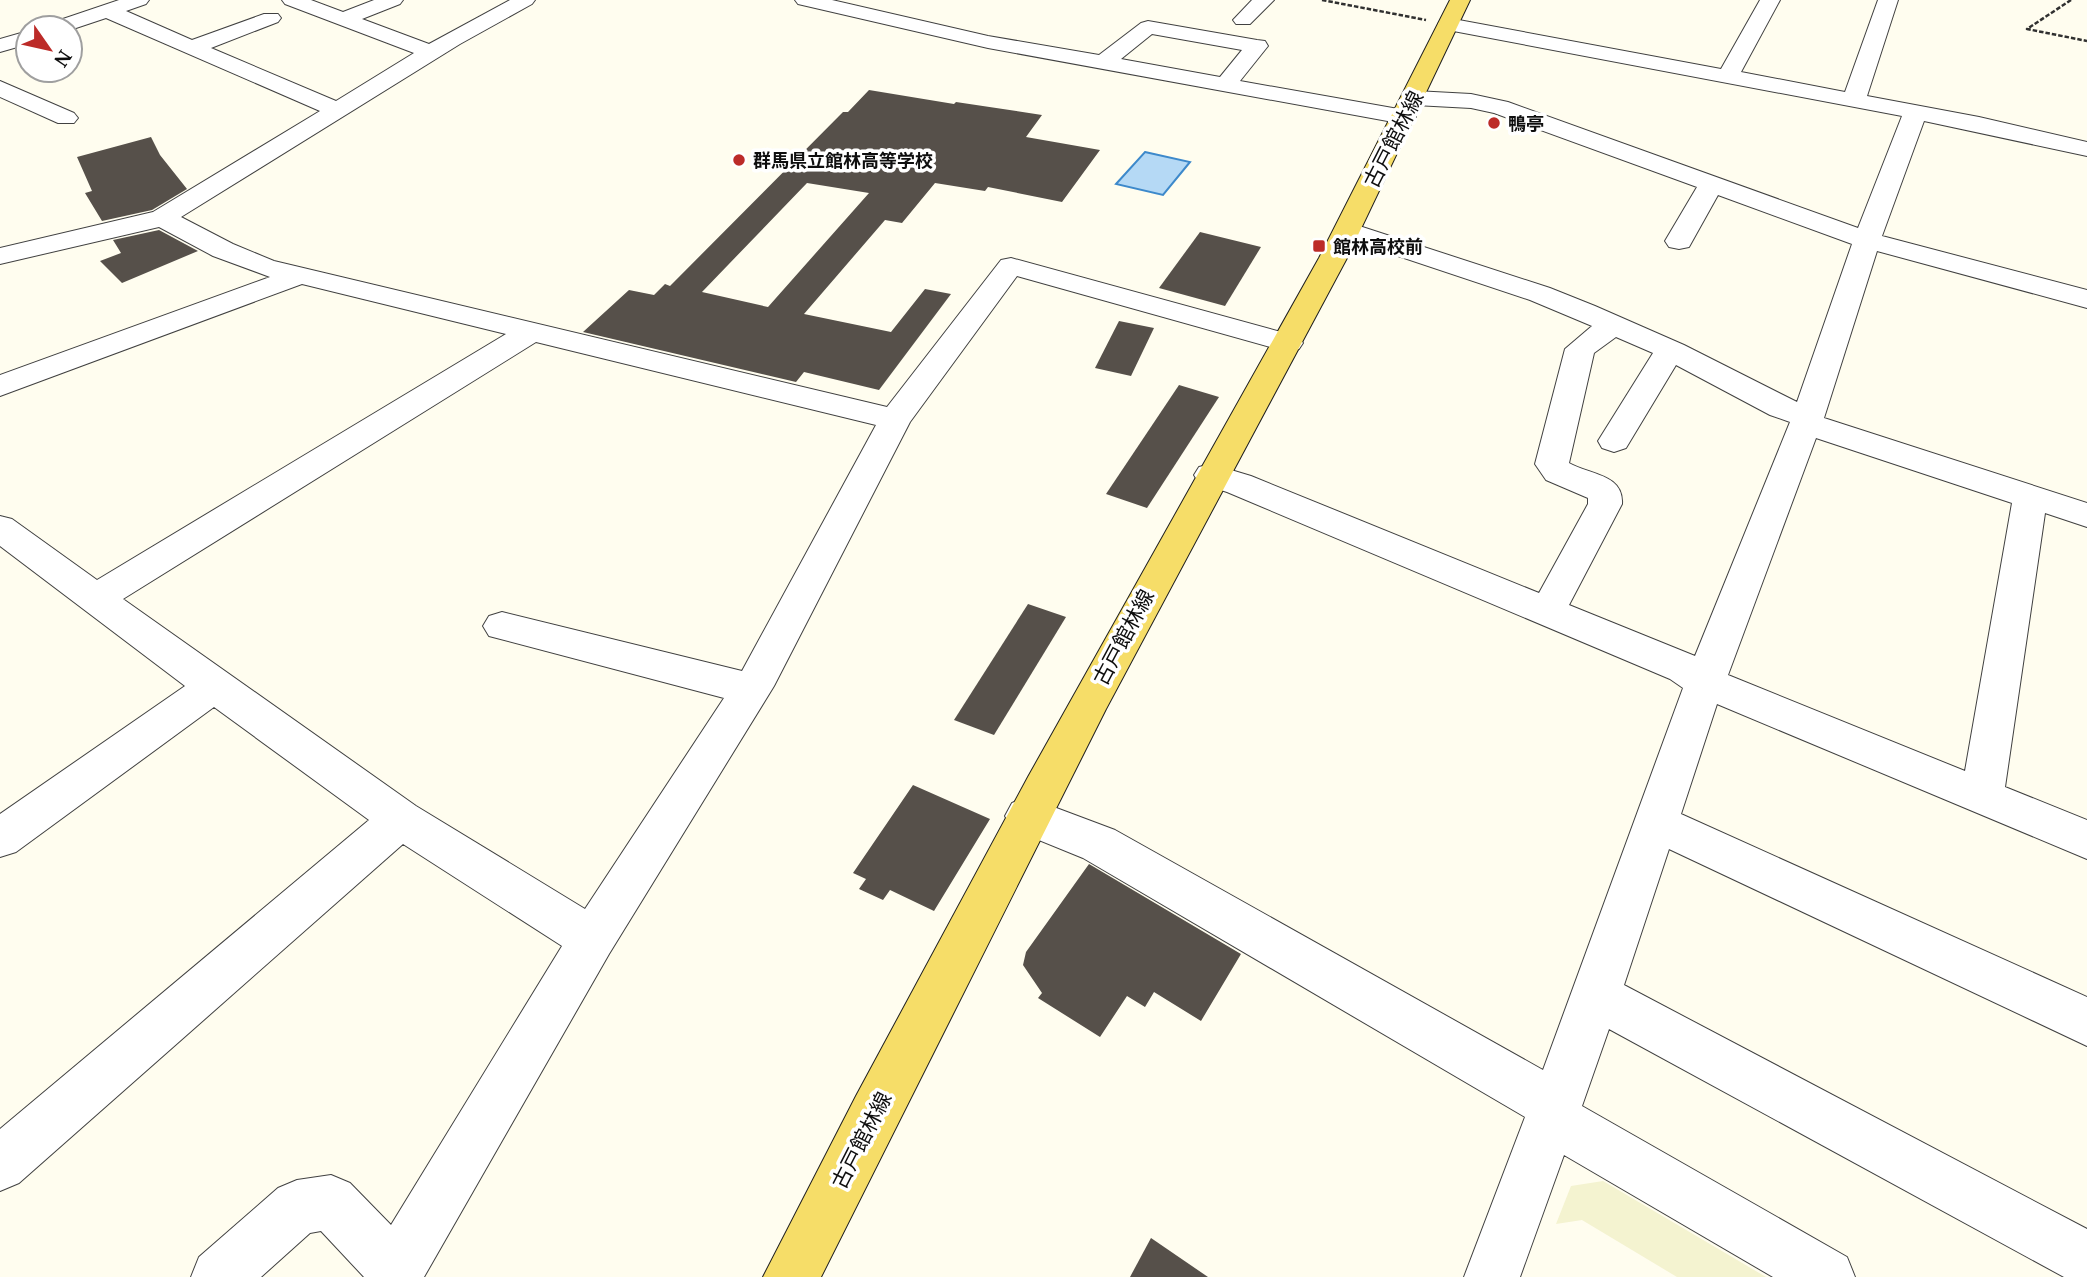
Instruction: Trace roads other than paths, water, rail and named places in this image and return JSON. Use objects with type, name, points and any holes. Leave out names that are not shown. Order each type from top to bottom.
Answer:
[{"type":"main road","name":"古戸館林線","points":[[791,1277],[1027,816],[1347,230],[1409,107],[1447,15]]},
{"type":"street","points":[[84,19],[139,0]]},
{"type":"street","points":[[292,0],[431,52]]},
{"type":"street","points":[[343,19],[393,0]]},
{"type":"street","points":[[0,256],[162,219],[431,52],[526,0]]},
{"type":"street","points":[[805,0],[988,42],[1225,85],[1409,107],[1471,101],[1500,107],[1711,184],[1794,226],[1867,240],[2087,299]]},
{"type":"street","points":[[1243,20],[1264,0]]},
{"type":"street","points":[[1727,78],[1770,0]]},
{"type":"street","points":[[1854,100],[1888,0]]},
{"type":"street","points":[[897,21],[918,7]]},
{"type":"street","points":[[107,11],[338,110]]},
{"type":"street","points":[[1447,15],[1727,78],[1915,112],[2087,149]]},
{"type":"street","points":[[192,47],[271,18]]},
{"type":"street","points":[[1103,63],[1148,27],[1257,46],[1225,85]]},
{"type":"street","points":[[0,88],[65,118]]},
{"type":"street","points":[[1492,1277],[1596,996],[1705,682],[1807,420],[1867,240],[1915,112]]},
{"type":"street","points":[[1679,241],[1711,184]]},
{"type":"street","points":[[162,219],[223,250],[265,267],[895,419]]},
{"type":"street","points":[[1347,230],[1540,294],[1613,324],[1673,351],[1807,420],[2087,515]]},
{"type":"street","points":[[219,1277],[297,1207],[331,1202],[394,1274],[592,939],[751,688],[895,419],[1011,266],[1287,343]]},
{"type":"street","points":[[0,386],[301,275]]},
{"type":"street","points":[[1547,612],[1605,504],[1606,492],[1558,472],[1552,464],[1580,349],[1613,324]]},
{"type":"street","points":[[95,599],[531,332]]},
{"type":"street","points":[[1614,441],[1665,358],[1673,351]]},
{"type":"street","points":[[1211,475],[1239,484],[1684,668],[1705,682],[2087,840]]},
{"type":"street","points":[[1983,797],[2030,496]]},
{"type":"street","points":[[0,528],[214,686],[401,819],[592,939]]},
{"type":"street","points":[[502,626],[751,688]]},
{"type":"street","points":[[0,838],[214,686]]},
{"type":"street","points":[[1027,816],[1099,844],[1554,1112],[1826,1277]]},
{"type":"street","points":[[0,1164],[401,819]]},
{"type":"street","points":[[1657,823],[2087,1022]]},
{"type":"street","points":[[1596,996],[2087,1259]]},
{"type":"water","points":[[1145,152],[1190,162],[1163,195],[1116,184]]},
{"type":"place","name":"鴨亭","points":[[1494,123]]},
{"type":"place","name":"群馬県立館林高等学校","points":[[739,160]]},
{"type":"place","name":"館林高校前","points":[[1319,246]]}]
